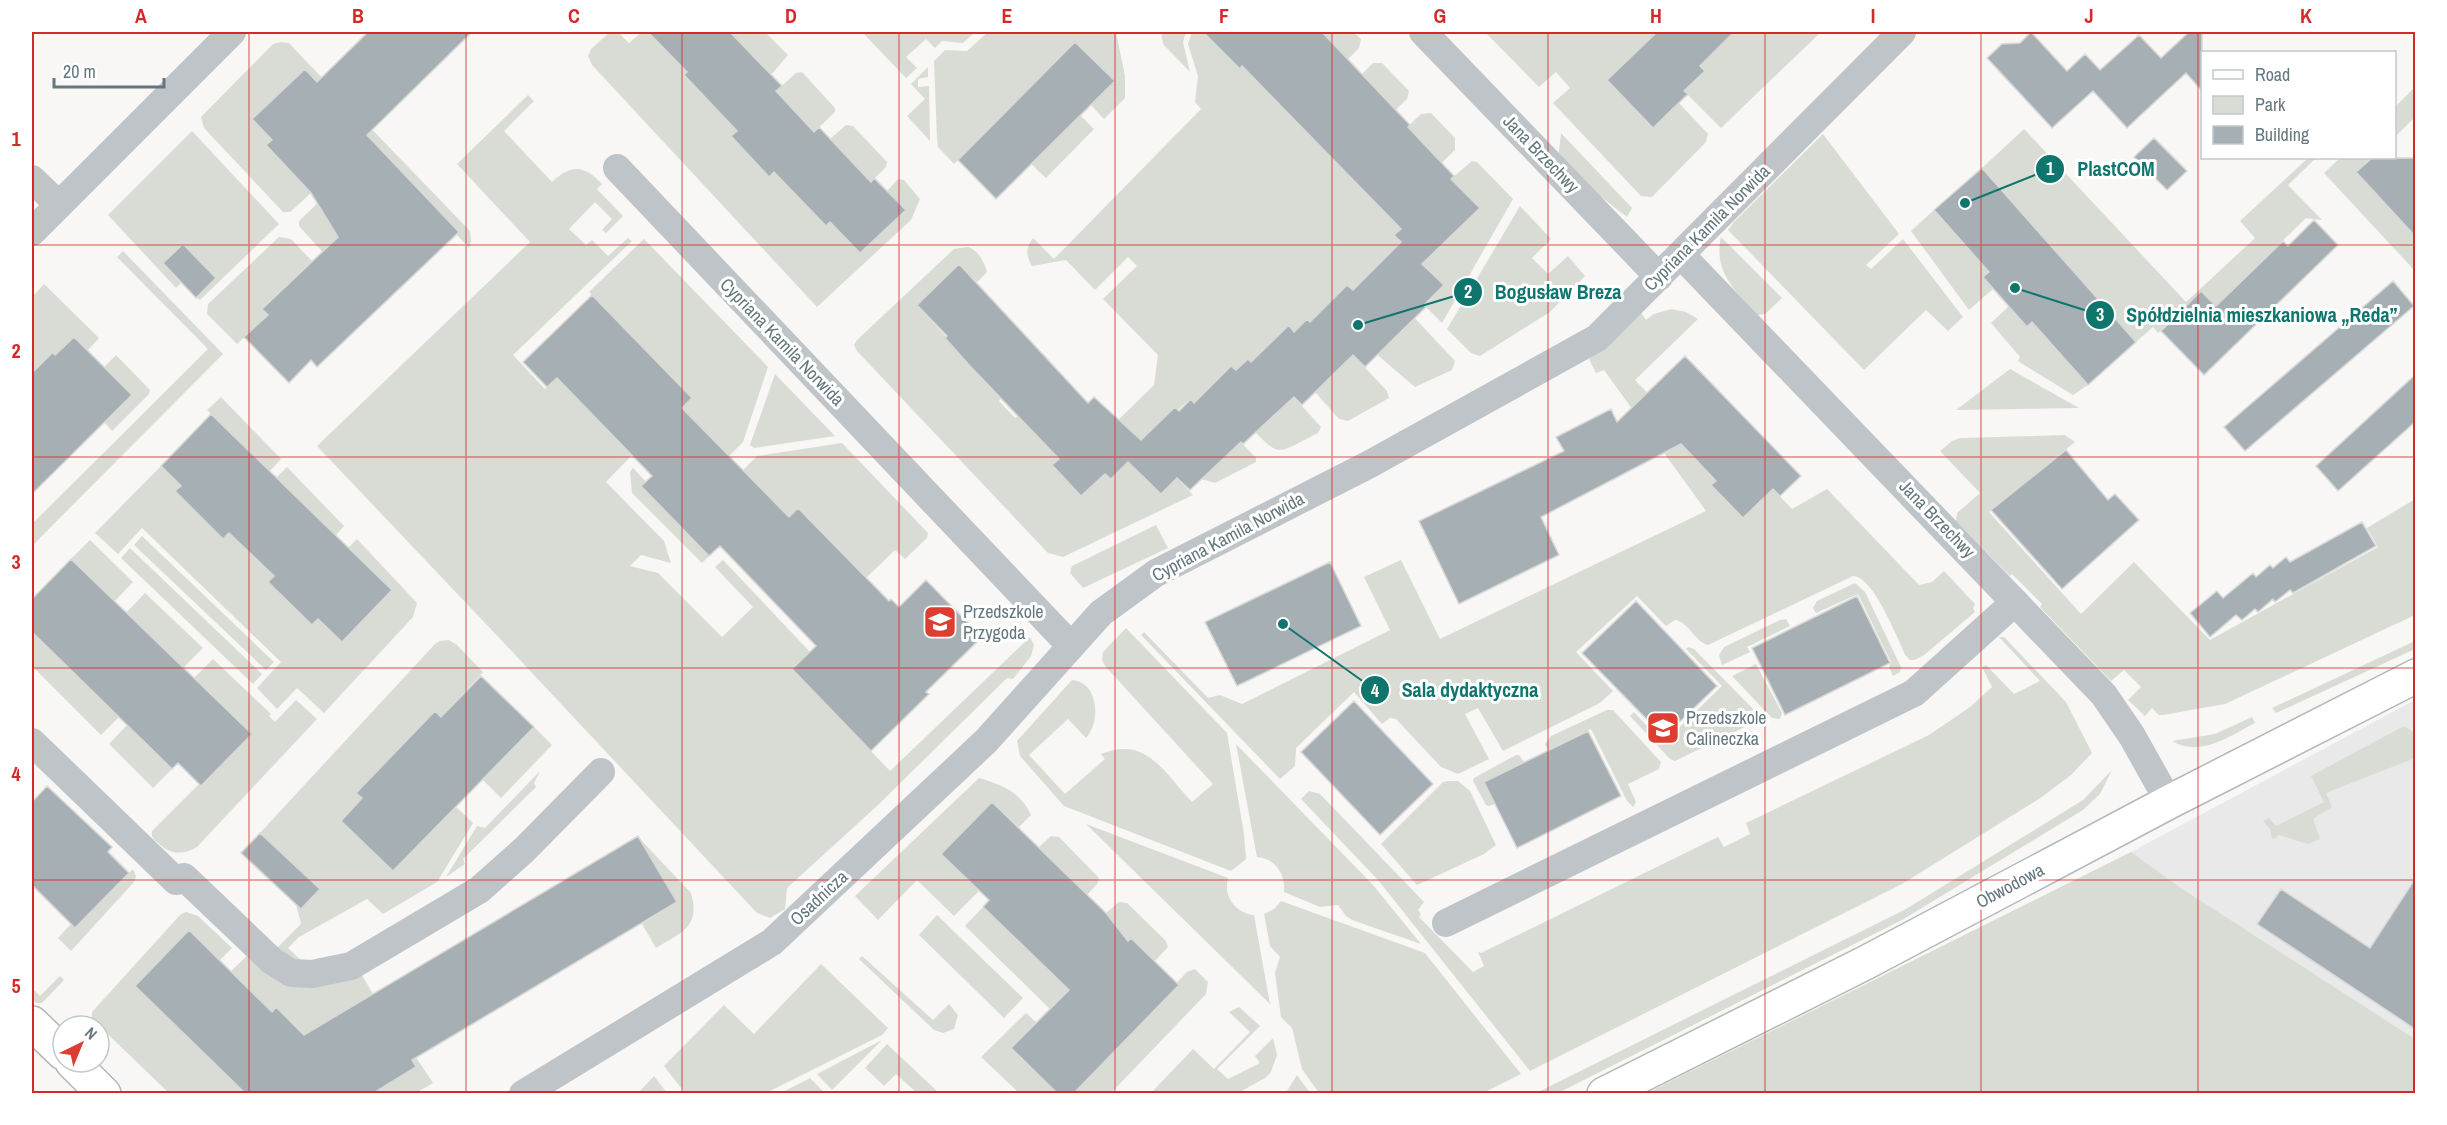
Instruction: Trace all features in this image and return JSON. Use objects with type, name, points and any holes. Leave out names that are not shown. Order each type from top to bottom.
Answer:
[{"type":"main road","name":"Obwodowa","points":[[1604,1094],[1865,963],[2169,802],[2415,676]]},
{"type":"main road","points":[[32,1023],[51,1041]]},
{"type":"main road","points":[[84,1074],[104,1094]]},
{"type":"street","points":[[32,232],[232,32]]},
{"type":"street","name":"Jana Brzechwy","points":[[1422,32],[1659,277]]},
{"type":"street","name":"Cypriana Kamila Norwida","points":[[617,168],[1071,646],[1101,613],[1156,573],[1370,464],[1597,338],[1902,32]]},
{"type":"street","points":[[32,179],[59,205]]},
{"type":"street","name":"Jana Brzechwy","points":[[1681,255],[2104,694],[2132,736],[2169,802]]},
{"type":"street","points":[[1446,923],[1914,693],[2015,602]]},
{"type":"street","name":"Osadnicza","points":[[523,1094],[772,942],[986,741],[1071,646]]},
{"type":"street","points":[[32,742],[180,879],[272,961],[291,973],[312,974],[351,966],[479,890],[524,850],[601,772]]},
{"type":"shaded area","points":[[2415,700],[2415,1039],[2181,888],[2131,852]]},
{"type":"green space","points":[[610,32],[618,32],[629,43],[642,32],[668,32],[657,42],[687,72],[684,76],[737,131],[731,137],[769,176],[774,172],[826,226],[830,222],[860,253],[905,210],[887,191],[898,179],[904,180],[920,199],[911,220],[817,307],[592,65],[588,56],[591,49]]},
{"type":"green space","points":[[730,32],[765,32],[788,55],[771,75]]},
{"type":"green space","points":[[862,32],[975,32],[963,43],[942,41],[935,48],[926,39],[906,57],[917,68],[906,78]]},
{"type":"green space","points":[[988,32],[1116,32],[1125,76],[1125,98],[1104,119],[1091,105],[1115,81],[1075,42],[954,164],[938,147],[934,61],[945,50],[967,51]]},
{"type":"green space","points":[[1161,32],[1186,32],[1183,42],[1190,72],[1163,44]]},
{"type":"green space","points":[[1192,32],[1223,32],[1213,41],[1240,69],[1242,66],[1401,229],[1394,236],[1405,246],[1353,290],[1310,322],[1307,319],[1294,332],[1288,326],[1251,362],[1236,370],[1231,366],[1194,403],[1190,399],[1124,457],[1110,428],[1154,385],[1158,355],[1103,299],[1137,266],[1128,257],[1095,290],[1066,260],[1032,266],[1028,249],[1033,238],[1054,259],[1201,109],[1195,102],[1198,76],[1188,44]]},
{"type":"green space","points":[[1306,32],[1353,32],[1361,39],[1359,48],[1332,75],[1304,34]]},
{"type":"green space","points":[[1485,32],[1657,32],[1607,80],[1652,128],[1679,103],[1708,134],[1706,142],[1652,197],[1641,196],[1553,103],[1570,88],[1556,72],[1539,87]]},
{"type":"green space","points":[[1734,32],[1821,32],[1721,128],[1684,91],[1705,71],[1700,66]]},
{"type":"green space","points":[[289,43],[470,231],[469,248],[457,235],[459,232],[415,185],[408,191],[253,119],[272,140],[266,146],[311,193],[290,212],[283,212],[204,128],[201,117],[273,44]]},
{"type":"green space","points":[[1373,63],[1382,63],[1409,91],[1407,99],[1380,125],[1346,90]]},
{"type":"green space","points":[[928,67],[928,77],[918,79],[918,87],[929,86],[930,141],[907,116],[925,99],[911,84]]},
{"type":"green space","points":[[802,72],[835,108],[835,112],[814,132],[776,91],[796,73]]},
{"type":"green space","points":[[2415,87],[2415,117],[2396,136],[2396,106]]},
{"type":"green space","points":[[528,95],[534,101],[504,131],[552,182],[566,172],[578,169],[596,178],[602,184],[597,189],[623,216],[606,233],[602,230],[612,219],[595,202],[569,229],[586,245],[592,240],[608,256],[628,238],[632,241],[513,355],[545,389],[557,378],[632,455],[606,482],[664,541],[671,563],[641,555],[630,566],[658,573],[722,637],[753,607],[715,567],[723,560],[810,652],[792,669],[890,771],[1030,637],[1034,645],[1031,656],[1013,679],[1007,678],[877,806],[787,888],[785,909],[770,918],[757,913],[317,446],[530,242],[457,164]]},
{"type":"green space","points":[[1431,113],[1455,138],[1455,150],[1432,172],[1393,141],[1421,114]]},
{"type":"green space","points":[[1080,115],[1094,129],[1046,178],[1031,164]]},
{"type":"green space","points":[[846,125],[853,126],[887,162],[886,167],[871,182],[830,139]]},
{"type":"green space","points":[[2024,129],[2186,302],[2255,238],[2240,221],[2307,159],[2315,159],[2288,185],[2322,220],[2306,218],[2269,254],[2271,256],[2250,283],[2244,278],[2218,304],[2219,309],[2201,291],[2158,333],[2153,327],[2136,342],[1982,168]]},
{"type":"green space","points":[[192,131],[279,224],[200,300],[196,297],[216,278],[183,244],[163,263],[181,283],[176,288],[108,215]]},
{"type":"green space","points":[[1561,133],[1632,208],[1627,217],[1573,175],[1558,160]]},
{"type":"green space","points":[[1823,134],[1899,234],[1866,265],[1871,269],[1903,239],[1963,317],[1948,331],[1926,310],[1864,370],[1728,230]]},
{"type":"green space","points":[[2339,159],[2371,159],[2356,173],[2407,226],[2415,219],[2415,271],[2324,173]]},
{"type":"green space","points":[[1472,161],[1477,162],[1513,199],[1442,323],[1424,305],[1444,285],[1422,264],[1480,208],[1451,179]]},
{"type":"green space","points":[[325,196],[357,230],[328,258],[299,226],[299,221]]},
{"type":"green space","points":[[1520,206],[1551,239],[1532,258],[1548,274],[1568,256],[1585,276],[1550,312],[1480,356],[1471,353],[1447,329]]},
{"type":"green space","points":[[1934,210],[1989,272],[1994,288],[1969,310],[1911,231]]},
{"type":"green space","points":[[279,237],[291,239],[312,261],[262,308],[268,315],[237,344],[207,314],[208,304]]},
{"type":"green space","points":[[1721,237],[1782,298],[1765,314],[1758,315],[1728,280],[1720,261]]},
{"type":"green space","points":[[644,239],[768,367],[743,442],[729,456],[682,408],[692,398],[589,292]]},
{"type":"green space","points":[[968,247],[978,254],[987,272],[977,282],[959,265],[917,305],[1001,398],[999,401],[1015,418],[1018,416],[1059,459],[1053,465],[1081,496],[1105,474],[1111,479],[1128,462],[1161,494],[1177,478],[1193,495],[1063,557],[1048,553],[857,351],[854,345],[857,340],[954,249]]},
{"type":"green space","points":[[123,251],[223,354],[32,546],[32,524],[208,349],[117,257]]},
{"type":"green space","points":[[44,284],[99,338],[88,350],[74,337],[55,355],[52,352],[32,373],[32,297]]},
{"type":"green space","points":[[2009,306],[2027,326],[2032,322],[2088,385],[2073,395],[2018,361],[2020,357],[1991,323]]},
{"type":"green space","points":[[1671,309],[1686,312],[1698,319],[1635,380],[1678,425],[1695,459],[1716,481],[1711,485],[1743,518],[1773,489],[1792,509],[1827,489],[1919,585],[1932,582],[1944,571],[1975,604],[1973,609],[1975,612],[1924,655],[1910,660],[1877,597],[1861,579],[1853,576],[1708,645],[1699,640],[1680,621],[1675,620],[1666,626],[1637,596],[1576,652],[1613,691],[1600,703],[1503,751],[1478,708],[1465,714],[1489,759],[1458,774],[1441,767],[1396,719],[1390,718],[1382,724],[1354,692],[1296,748],[1295,766],[1280,779],[1141,635],[1144,632],[1208,698],[1220,695],[1242,704],[1390,630],[1364,577],[1401,560],[1440,639],[1706,511],[1604,370],[1596,373],[1589,359],[1639,310],[1646,320],[1654,314]]},
{"type":"green space","points":[[1411,314],[1455,361],[1452,370],[1415,387],[1374,352]]},
{"type":"green space","points":[[116,355],[150,390],[149,394],[112,431],[104,422],[104,367]]},
{"type":"green space","points":[[1353,355],[1387,391],[1389,398],[1348,421],[1339,419],[1315,392]]},
{"type":"green space","points":[[2010,369],[2079,408],[1956,410]]},
{"type":"green space","points":[[775,374],[835,436],[754,448],[750,445]]},
{"type":"green space","points":[[1292,395],[1321,427],[1318,433],[1293,446],[1279,450],[1273,448],[1247,424]]},
{"type":"green space","points":[[221,397],[281,459],[267,474],[257,459],[207,410]]},
{"type":"green space","points":[[1234,435],[1256,458],[1256,462],[1215,483],[1201,479],[1184,462]]},
{"type":"green space","points":[[2065,435],[2075,442],[1989,512],[2081,614],[2134,562],[2210,640],[2378,547],[2367,528],[2415,499],[2415,615],[2225,704],[2163,715],[2159,715],[2152,708],[2145,716],[2128,700],[2141,687],[2124,670],[2111,681],[2040,607],[2042,604],[2012,574],[2010,576],[1956,521],[1957,513],[1980,493],[1940,451],[1952,441],[1960,438]]},
{"type":"green space","points":[[842,443],[928,533],[927,538],[905,559],[895,550],[866,578],[799,508],[789,517],[743,470],[757,456]]},
{"type":"green space","points":[[161,466],[181,486],[176,492],[223,538],[229,533],[274,576],[268,582],[312,625],[318,619],[342,641],[392,590],[348,548],[357,539],[417,603],[413,617],[324,713],[297,688],[277,709],[257,688],[281,662],[142,528],[118,554],[95,533]]},
{"type":"green space","points":[[287,467],[344,526],[333,538],[325,526],[280,481],[274,480]]},
{"type":"green space","points":[[633,468],[646,482],[642,487],[709,556],[702,563],[632,493],[630,472]]},
{"type":"green space","points":[[1156,525],[1168,548],[1083,588],[1070,573],[1072,566]]},
{"type":"green space","points":[[142,536],[274,662],[266,670],[134,545]]},
{"type":"green space","points":[[90,540],[133,582],[115,601],[71,559]]},
{"type":"green space","points":[[130,548],[262,674],[253,684],[121,558]]},
{"type":"green space","points":[[1855,583],[1865,592],[1901,667],[1900,672],[1893,676],[1889,667],[1891,662],[1858,594],[1816,613],[1813,608],[1817,601]]},
{"type":"green space","points":[[145,593],[203,648],[183,668],[124,615]]},
{"type":"green space","points":[[1786,619],[1790,626],[1747,647],[1750,652],[1722,665],[1719,655],[1724,647]]},
{"type":"green space","points":[[1126,628],[1227,733],[1246,859],[1231,871],[1064,806],[1020,756],[1017,741],[1072,680],[1081,682],[1092,695],[1095,713],[1091,731],[1086,738],[1068,719],[1029,755],[1065,794],[1105,759],[1101,754],[1117,749],[1131,749],[1153,760],[1192,802],[1213,784],[1105,666],[1102,660],[1103,652]]},
{"type":"green space","points":[[32,632],[119,717],[101,735],[32,666]]},
{"type":"green space","points":[[1999,637],[2004,637],[2066,702],[2092,753],[2071,775],[2042,797],[1902,884],[1530,1071],[1378,880],[1301,799],[1309,791],[1320,794],[1424,902],[1418,910],[1421,914],[1419,917],[1473,972],[1484,966],[1478,952],[1481,953],[1718,837],[1724,847],[1750,834],[1746,823],[1929,735],[1970,707],[1992,687],[1982,667],[1986,665],[2014,694],[2040,681]]},
{"type":"green space","points":[[449,640],[457,645],[483,672],[441,717],[434,712],[357,792],[362,798],[341,821],[393,871],[440,824],[450,801],[473,823],[437,882],[383,914],[367,899],[299,937],[288,948],[304,963],[301,965],[277,948],[301,924],[296,904],[301,909],[319,889],[260,833],[435,644]]},
{"type":"green space","points":[[2415,641],[2415,649],[2276,713],[2272,708]]},
{"type":"green space","points":[[1688,647],[1694,649],[1757,713],[1757,717],[1751,724],[1675,761],[1670,759],[1630,716],[1634,712],[1663,743],[1722,686],[1686,649]]},
{"type":"green space","points":[[213,659],[271,714],[269,716],[275,722],[296,700],[317,719],[197,847],[182,852],[172,852],[155,840],[152,831],[199,784],[201,786],[251,734],[191,681]]},
{"type":"green space","points":[[1756,664],[1782,713],[1780,719],[1772,718],[1732,676]]},
{"type":"green space","points":[[1607,710],[1613,710],[1661,762],[1659,769],[1628,784],[1636,802],[1633,807],[1627,801],[1591,729],[1548,750],[1545,744],[1551,736]]},
{"type":"green space","points":[[2252,717],[2255,723],[2215,743],[2193,747],[2172,741],[2215,734]]},
{"type":"green space","points":[[127,725],[172,769],[153,788],[109,744]]},
{"type":"green space","points":[[2404,726],[2415,733],[2415,758],[2326,793],[2332,807],[2313,819],[2320,839],[2308,844],[2279,835],[2272,838],[2270,829],[2263,821],[2269,818],[2276,826],[2324,802],[2311,776]]},
{"type":"green space","points":[[534,727],[552,745],[501,798],[483,780]]},
{"type":"green space","points":[[1236,744],[1373,885],[1421,944],[1352,920],[1338,905],[1320,907],[1284,892],[1283,880],[1278,868],[1269,861],[1257,857]]},
{"type":"green space","points":[[1519,755],[1524,762],[1484,782],[1495,804],[1486,805],[1473,781],[1474,778]]},
{"type":"green space","points":[[2112,770],[2100,794],[2083,810],[1902,920],[1558,1093],[1536,1093],[1906,909],[2083,800]]},
{"type":"green space","points":[[540,771],[534,783],[536,787],[463,859],[465,864],[446,877],[477,826],[485,828]]},
{"type":"green space","points":[[979,778],[1010,790],[1022,801],[1031,815],[1019,827],[992,802],[942,854],[979,891],[954,916],[917,880],[878,920],[855,896]]},
{"type":"green space","points":[[1458,781],[1470,791],[1496,845],[1484,854],[1417,885],[1381,844],[1443,782]]},
{"type":"green space","points":[[1086,824],[1228,878],[1227,892],[1232,903],[1242,911],[1254,915],[1270,1004]]},
{"type":"green space","points":[[1051,836],[1059,837],[1099,878],[1097,884],[1087,895],[1036,857],[1042,851],[1039,847]]},
{"type":"green space","points":[[640,839],[691,893],[693,905],[693,914],[687,928],[656,948],[642,924],[677,902]]},
{"type":"green space","points":[[2131,852],[2181,888],[2415,1039],[2415,1093],[1647,1093]]},
{"type":"green space","points":[[133,869],[136,876],[134,882],[71,951],[58,938],[71,924],[75,928]]},
{"type":"green space","points":[[1281,901],[1425,953],[1521,1074],[1483,1093],[1319,1093],[1302,1069],[1292,1028],[1281,1017],[1275,973],[1280,957],[1270,946],[1264,914],[1274,909]]},
{"type":"green space","points":[[1119,902],[1127,903],[1165,940],[1168,947],[1155,961],[1131,938],[1125,944],[1106,913]]},
{"type":"green space","points":[[983,907],[1029,952],[1075,983],[1050,1009],[965,926]]},
{"type":"green space","points":[[186,912],[198,916],[232,948],[220,960],[189,931],[246,1093],[169,1093],[111,1037],[111,1014],[92,1014],[180,915]]},
{"type":"green space","points":[[937,915],[1023,998],[1004,1018],[919,935]]},
{"type":"green space","points":[[250,953],[359,970],[377,1001],[350,1008],[308,1033],[306,1044],[300,1030],[276,1008],[272,1012],[231,971]]},
{"type":"green space","points":[[862,956],[933,1020],[949,1004],[958,1015],[954,1029],[943,1033],[934,1030],[859,959]]},
{"type":"green space","points":[[821,964],[888,1028],[882,1035],[766,1093],[685,1093],[664,1066],[724,1005],[754,1034]]},
{"type":"green space","points":[[1195,969],[1208,982],[1206,994],[1111,1093],[1073,1094],[1179,985],[1177,982],[1187,972]]},
{"type":"green space","points":[[60,976],[64,980],[42,1003],[36,1003],[32,998],[32,988],[40,996]]},
{"type":"green space","points":[[1239,1007],[1260,1026],[1217,1069],[1228,1079],[1260,1063],[1255,1056],[1273,1038],[1277,1055],[1271,1072],[1265,1078],[1238,1093],[1151,1093],[1193,1049],[1214,1069],[1250,1032],[1229,1012]]},
{"type":"green space","points":[[1026,1013],[1036,1022],[1012,1048],[1058,1093],[1019,1093],[981,1057]]},
{"type":"green space","points":[[882,1040],[832,1090],[817,1074]]},
{"type":"green space","points":[[887,1044],[939,1093],[917,1093],[896,1074],[884,1086],[865,1068]]},
{"type":"green space","points":[[416,1057],[433,1083],[416,1093],[372,1094],[416,1067],[412,1060]]},
{"type":"green space","points":[[1297,1075],[1310,1093],[1283,1093],[1287,1091]]},
{"type":"green space","points":[[654,1076],[667,1093],[638,1093]]},
{"type":"green space","points":[[810,1078],[825,1093],[781,1093]]},
{"type":"building","points":[[368,32],[472,32],[367,135],[459,232],[317,367],[311,360],[289,383],[244,337],[268,315],[262,309],[338,237],[311,193],[266,145],[272,140],[252,119],[305,69],[317,82]]},
{"type":"building","points":[[648,32],[730,32],[782,86],[776,91],[814,132],[819,127],[871,182],[874,178],[906,210],[860,253],[830,222],[826,226],[774,172],[769,177],[731,136],[737,131],[684,75],[687,72]]},
{"type":"building","points":[[1203,32],[1322,32],[1410,125],[1408,127],[1454,176],[1451,179],[1480,208],[1422,264],[1444,285],[1424,305],[1426,307],[1365,367],[1353,355],[1302,405],[1294,397],[1190,490],[1177,478],[1161,494],[1128,462],[1111,479],[1105,474],[1081,496],[1052,465],[1059,459],[970,366],[945,338],[947,336],[917,305],[959,264],[1088,403],[1094,397],[1141,440],[1175,407],[1179,411],[1191,399],[1194,403],[1231,366],[1236,370],[1248,359],[1251,362],[1289,325],[1294,332],[1307,319],[1310,322],[1347,285],[1353,290],[1401,242],[1394,235],[1401,229],[1242,66],[1240,69]]},
{"type":"building","points":[[1657,32],[1734,32],[1700,66],[1705,71],[1684,91],[1688,94],[1653,128],[1607,80]]},
{"type":"building","points":[[2031,32],[2067,71],[2085,54],[2100,70],[2139,35],[2161,58],[2189,32],[2202,32],[2201,90],[2186,73],[2127,128],[2093,91],[2052,128],[1987,58],[2002,44],[2020,43]]},
{"type":"building","points":[[1075,42],[1115,81],[996,199],[958,160]]},
{"type":"building","points":[[2154,138],[2187,171],[2167,190],[2134,157]]},
{"type":"building","points":[[2415,158],[2415,236],[2356,172],[2371,159]]},
{"type":"building","points":[[1982,168],[2136,342],[2088,385],[2032,322],[2027,327],[1983,277],[1989,272],[1934,210]]},
{"type":"building","points":[[2314,220],[2338,245],[2204,375],[2161,331],[2201,291],[2216,306],[2283,241],[2288,246]]},
{"type":"building","points":[[183,244],[216,278],[196,298],[163,263]]},
{"type":"building","points":[[2393,281],[2414,306],[2245,451],[2224,427]]},
{"type":"building","points":[[592,295],[692,398],[682,408],[789,517],[798,508],[889,601],[891,599],[899,607],[926,580],[982,637],[871,751],[792,669],[816,646],[720,546],[709,556],[641,486],[652,476],[557,378],[547,387],[523,362]]},
{"type":"building","points":[[74,337],[132,395],[32,494],[32,373],[53,352],[55,355]]},
{"type":"building","points":[[1685,356],[1801,476],[1780,496],[1773,489],[1743,518],[1711,485],[1716,481],[1681,444],[1541,517],[1559,555],[1459,604],[1419,521],[1564,451],[1556,437],[1611,409],[1617,422]]},
{"type":"building","points":[[2415,375],[2415,422],[2338,491],[2316,466]]},
{"type":"building","points":[[211,414],[392,590],[342,642],[318,619],[312,625],[268,582],[274,576],[229,533],[223,539],[175,491],[181,486],[161,466]]},
{"type":"building","points":[[2066,450],[2108,500],[2115,494],[2139,520],[2062,589],[1991,510]]},
{"type":"building","points":[[2362,522],[2376,546],[2293,593],[2290,590],[2275,602],[2273,599],[2258,612],[2255,609],[2242,620],[2236,615],[2210,637],[2190,613],[2217,591],[2223,598],[2253,573],[2256,577],[2270,565],[2273,568],[2286,557],[2290,562]]},
{"type":"building","points":[[71,559],[252,734],[201,786],[178,763],[172,769],[32,632],[32,599]]},
{"type":"building","points":[[1330,562],[1361,626],[1237,686],[1205,622]]},
{"type":"building","points":[[1857,596],[1890,663],[1785,715],[1752,648]]},
{"type":"building","points":[[1636,601],[1717,686],[1664,737],[1582,653]]},
{"type":"building","points":[[481,676],[534,727],[393,871],[341,821],[362,798],[356,793],[435,711],[441,717]]},
{"type":"building","points":[[1354,701],[1433,784],[1380,835],[1301,752]]},
{"type":"building","points":[[1588,731],[1621,796],[1517,848],[1484,782]]},
{"type":"building","points":[[47,786],[112,847],[108,852],[129,873],[75,928],[32,885],[32,802]]},
{"type":"building","points":[[992,802],[1106,913],[1128,941],[1131,938],[1179,985],[1073,1094],[1058,1094],[1011,1048],[1069,990],[983,907],[989,900],[941,854]]},
{"type":"building","points":[[260,833],[320,889],[301,909],[241,853]]},
{"type":"building","points":[[638,836],[677,902],[412,1060],[416,1067],[372,1094],[246,1094],[135,986],[189,930],[272,1012],[276,1007],[304,1035]]},
{"type":"building","points":[[2415,879],[2415,1029],[2257,924],[2281,889],[2370,948]]},
{"type":"place","name":"PlastCOM","points":[[1965,203]]},
{"type":"place","name":"Spółdzielnia mieszkaniowa „Reda”","points":[[2015,288]]},
{"type":"place","name":"Bogusław Breza","points":[[1358,325]]},
{"type":"place","name":"Przedszkole Przygoda","points":[[940,622]]},
{"type":"place","name":"Sala dydaktyczna","points":[[1283,624]]},
{"type":"place","name":"Przedszkole Calineczka","points":[[1663,728]]}]
